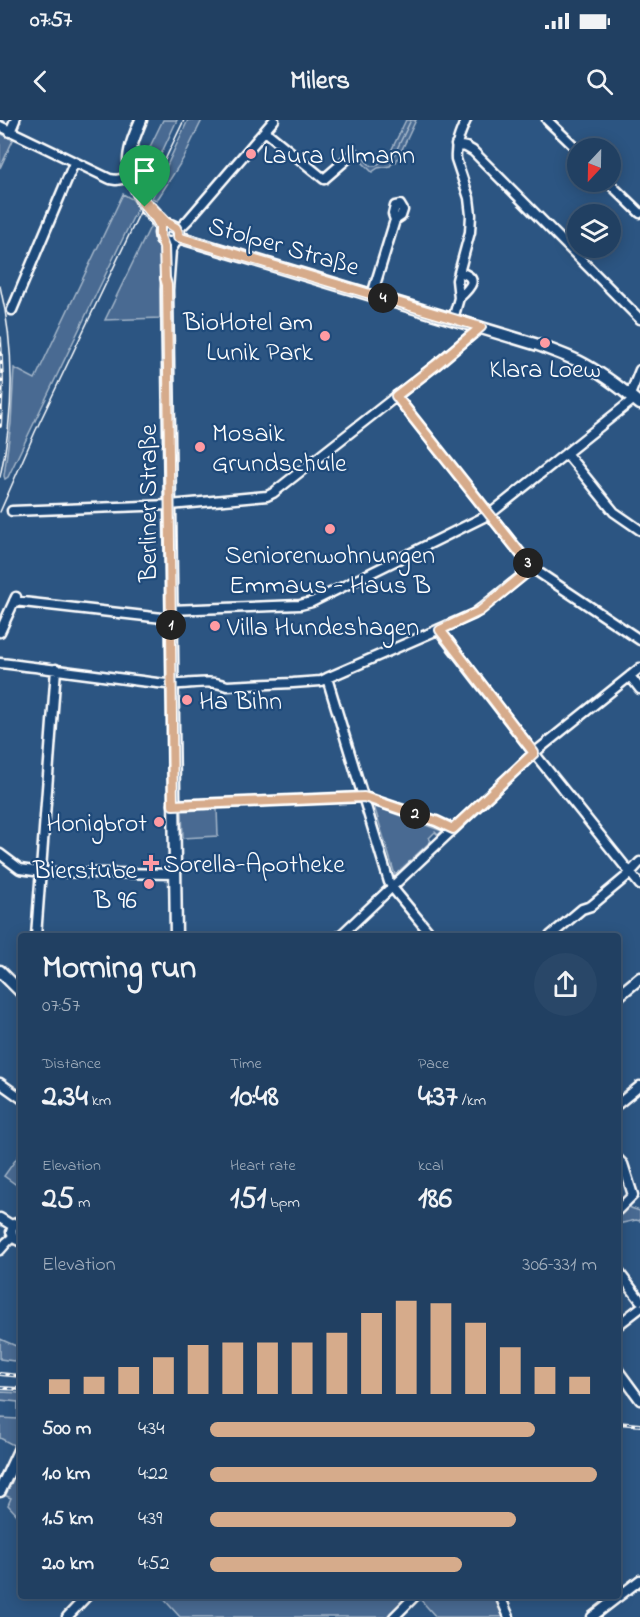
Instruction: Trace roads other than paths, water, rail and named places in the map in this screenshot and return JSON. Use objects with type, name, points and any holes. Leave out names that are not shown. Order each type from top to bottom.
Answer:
[{"type":"main road","points":[[141,120],[134,140],[131,176],[139,196],[170,234]]},
{"type":"main road","name":"Berliner Straße","points":[[170,234],[167,285],[176,933]]},
{"type":"main road","name":"Stolper Straße","points":[[170,234],[481,327],[570,357],[596,371],[635,399]]},
{"type":"main road","points":[[0,971],[18,989]]},
{"type":"main road","points":[[621,994],[640,978]]},
{"type":"main road","points":[[0,1491],[18,1452]]},
{"type":"street","points":[[10,132],[15,120]]},
{"type":"street","points":[[170,234],[188,220],[274,120]]},
{"type":"street","points":[[453,319],[459,297],[456,286],[470,232],[469,198],[456,159],[456,145],[466,120]]},
{"type":"street","points":[[547,120],[567,139]]},
{"type":"street","points":[[0,126],[112,179],[131,176]]},
{"type":"street","points":[[265,130],[319,181],[327,178],[354,153]]},
{"type":"street","points":[[456,145],[473,151],[640,319]]},
{"type":"street","points":[[12,310],[75,163]]},
{"type":"street","points":[[618,192],[640,213]]},
{"type":"street","points":[[372,295],[395,220]]},
{"type":"street","points":[[459,272],[472,278],[469,289],[459,297]]},
{"type":"street","points":[[12,511],[170,505],[260,497],[273,493],[481,327]]},
{"type":"street","points":[[0,632],[15,599],[171,614],[306,604],[490,514],[635,399],[640,370]]},
{"type":"street","points":[[396,396],[532,568],[640,640]]},
{"type":"street","points":[[566,453],[614,512],[640,530]]},
{"type":"street","points":[[0,663],[172,684],[211,682],[227,686],[321,681],[480,611],[532,568]]},
{"type":"street","points":[[440,630],[534,753],[640,885]]},
{"type":"street","points":[[343,933],[534,753],[640,668]]},
{"type":"street","points":[[36,933],[56,669]]},
{"type":"street","points":[[630,676],[640,689]]},
{"type":"street","points":[[327,678],[392,886],[430,933]]},
{"type":"street","points":[[173,805],[364,797],[453,829]]},
{"type":"street","points":[[0,854],[20,869],[41,872],[175,874]]},
{"type":"street","points":[[554,933],[582,909],[591,906],[640,862]]},
{"type":"street","points":[[0,1083],[18,1096]]},
{"type":"street","points":[[621,1102],[640,1086]]},
{"type":"street","points":[[621,1164],[633,1195],[621,1207]]},
{"type":"street","points":[[0,1218],[17,1223],[11,1232],[17,1240],[6,1242],[0,1250]]},
{"type":"street","points":[[621,1275],[640,1300]]},
{"type":"street","points":[[621,1323],[640,1308]]},
{"type":"street","points":[[621,1375],[640,1400]]},
{"type":"street","points":[[621,1595],[640,1580]]},
{"type":"street","points":[[67,1617],[84,1599]]},
{"type":"street","points":[[394,1617],[412,1599]]},
{"type":"street","points":[[501,1599],[508,1617]]},
{"type":"street","points":[[592,1617],[615,1599]]},
{"type":"waterway","points":[[394,155],[411,120]]},
{"type":"tram line","points":[[0,512],[35,432],[184,120]]},
{"type":"tram line","points":[[0,286],[8,334],[11,382],[8,430],[0,477]]},
{"type":"railway","points":[[0,338],[2,381],[0,426]]},
{"type":"railway","points":[[0,1374],[18,1376]]},
{"type":"railway","points":[[0,1388],[18,1389]]},
{"type":"railway","points":[[621,1423],[640,1425]]},
{"type":"place","name":"Laura Ullmann","points":[[251,154]]},
{"type":"place","name":"BioHotel am Lunik Park","points":[[325,336]]},
{"type":"place","name":"Klara Loew","points":[[545,343]]},
{"type":"place","name":"Mosaik Grundschule","points":[[200,447]]},
{"type":"place","name":"Seniorenwohnungen Emmaus - Haus B","points":[[330,529]]},
{"type":"place","name":"Villa Hundeshagen","points":[[215,626]]},
{"type":"place","name":"Ha Bihn","points":[[187,700]]},
{"type":"place","name":"Honigbrot","points":[[159,822]]},
{"type":"place","name":"Sorella-Apotheke","points":[[151,863]]},
{"type":"place","name":"Bierstube B 96","points":[[149,884]]}]
